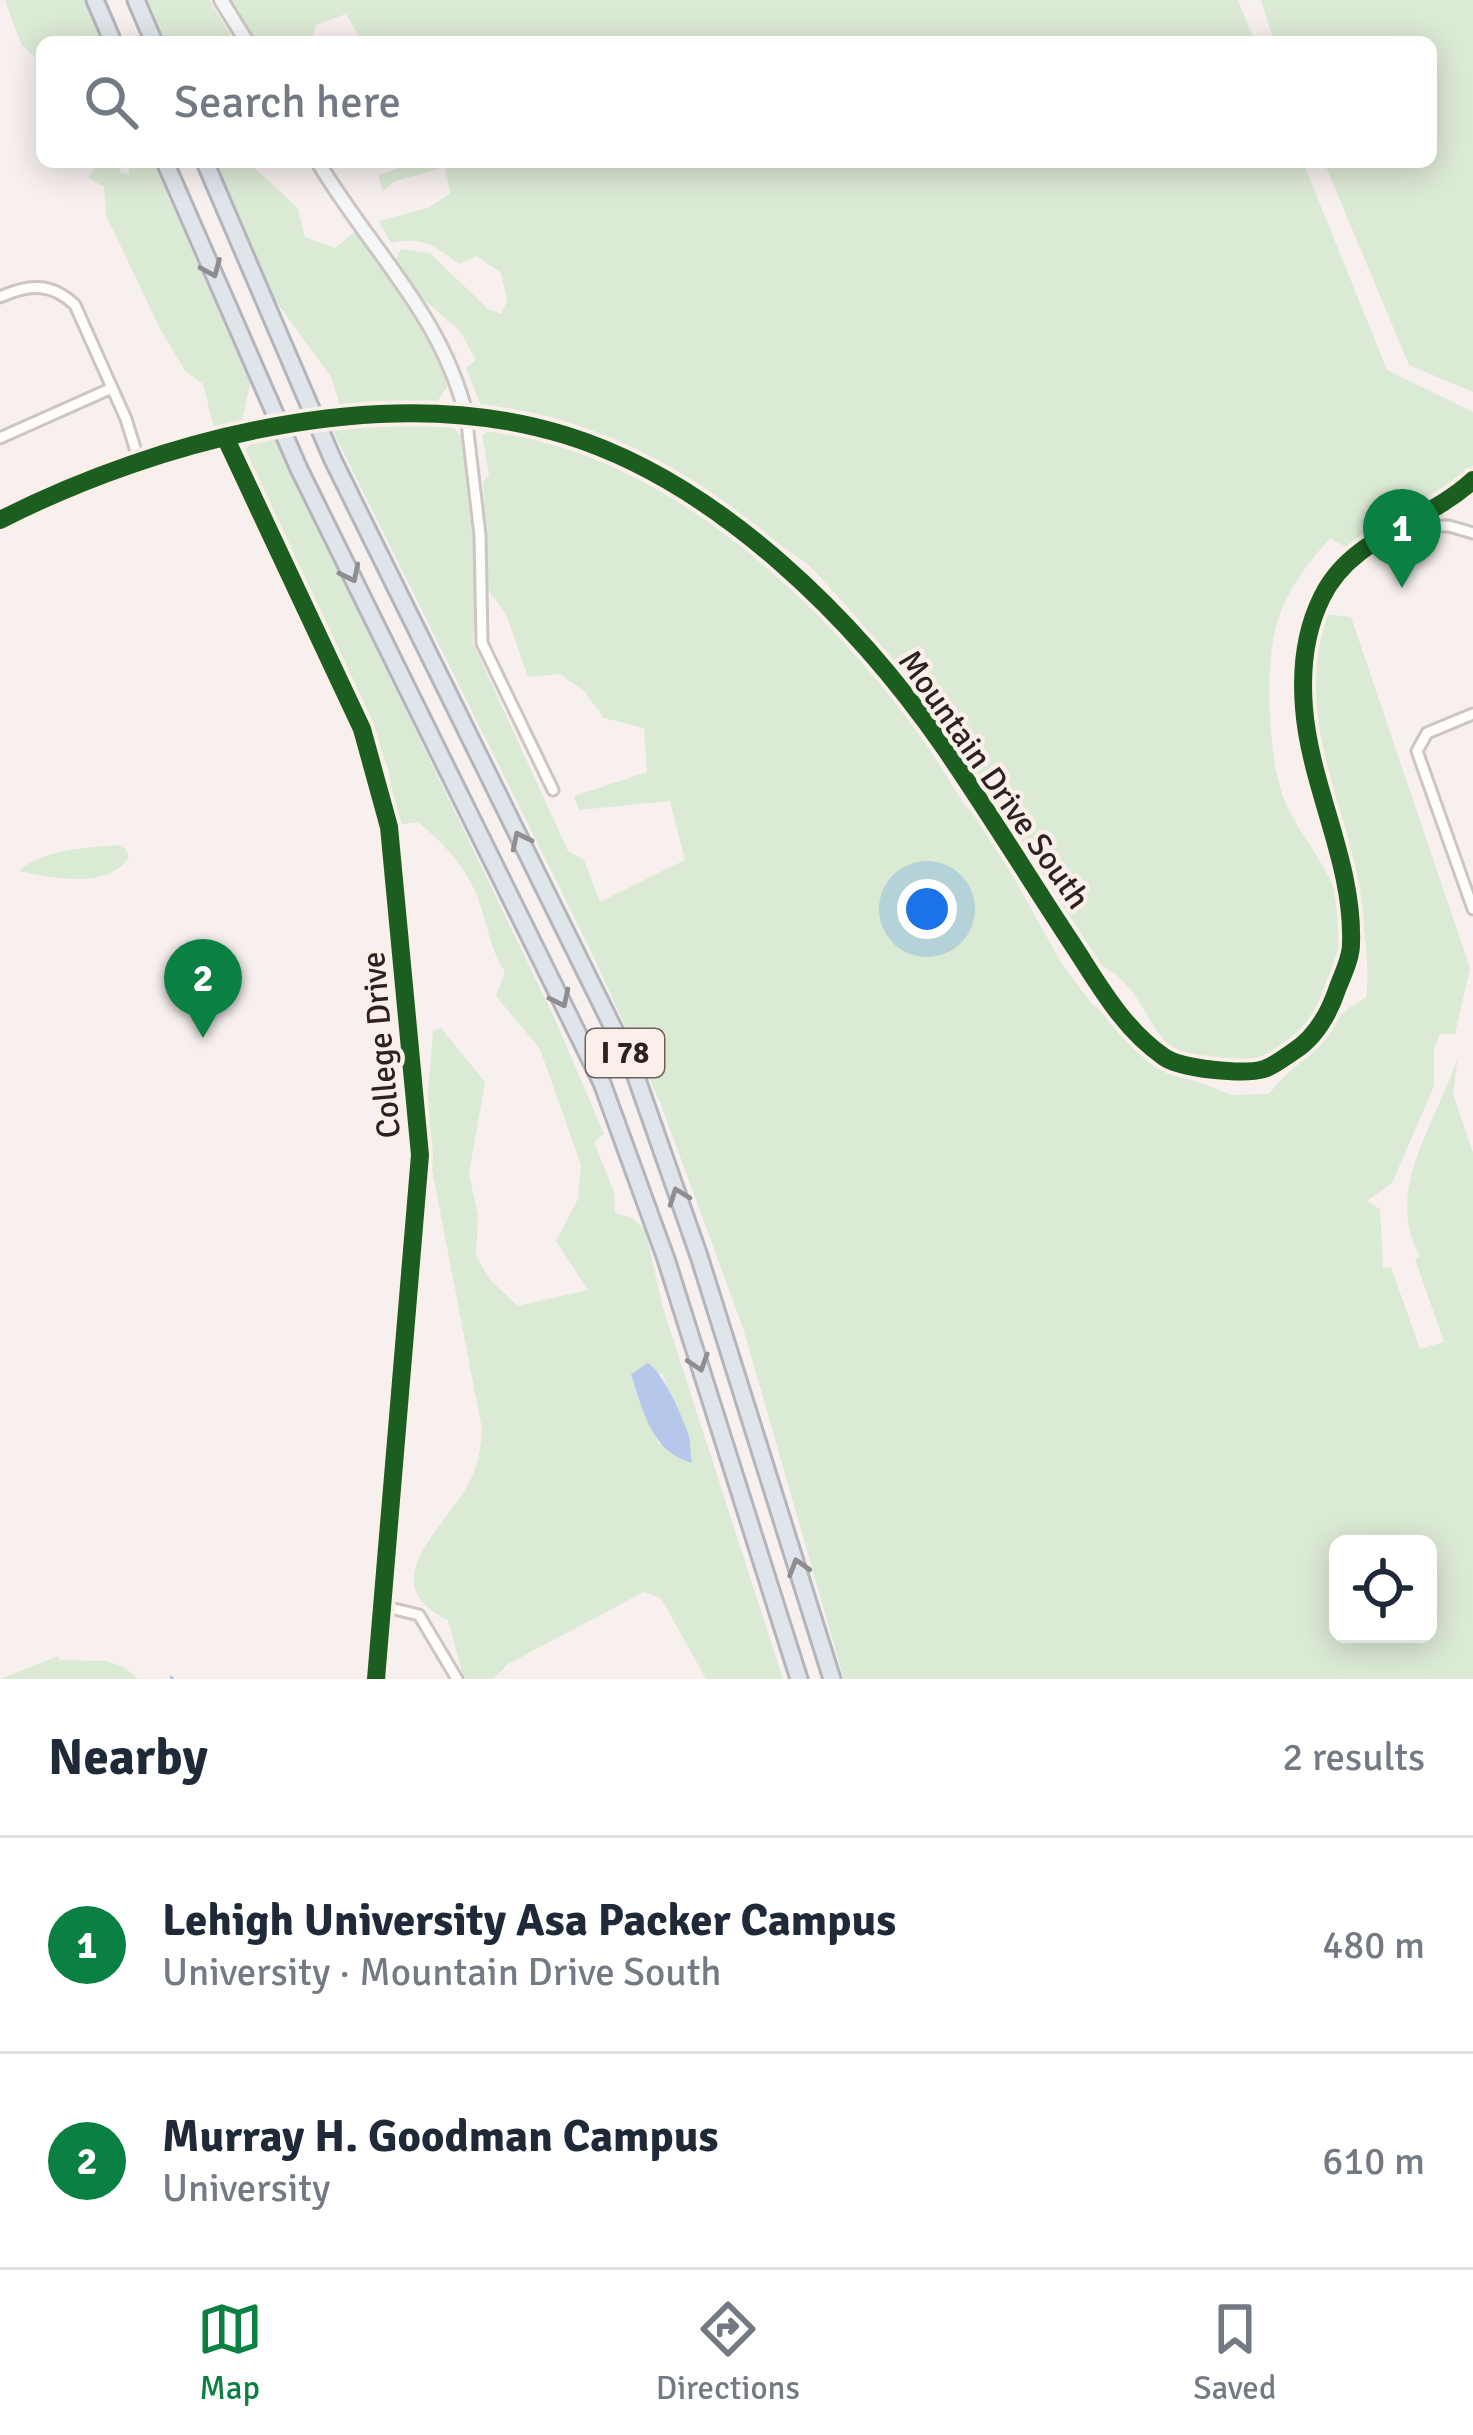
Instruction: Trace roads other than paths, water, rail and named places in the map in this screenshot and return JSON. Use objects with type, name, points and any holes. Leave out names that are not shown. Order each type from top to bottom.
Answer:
[{"type":"highway","points":[[95,0],[110,36]]},
{"type":"highway","points":[[136,0],[151,36]]},
{"type":"highway","name":"I 78","points":[[168,168],[299,469],[602,1083],[666,1259],[799,1679]]},
{"type":"highway","name":"I 78","points":[[208,168],[333,460],[632,1068],[699,1256],[832,1679]]},
{"type":"street","points":[[221,0],[243,36]]},
{"type":"street","points":[[322,168],[428,318],[450,363],[466,415],[480,535],[482,643],[554,790]]},
{"type":"street","points":[[0,296],[33,286],[67,298],[81,315],[139,461]]},
{"type":"street","points":[[0,438],[112,388]]},
{"type":"street","name":"Mountain Drive South","points":[[0,520],[139,461],[226,439],[360,417],[466,415],[572,437],[656,473],[764,550],[851,631],[900,687],[1122,1020],[1168,1061],[1206,1069],[1263,1070],[1301,1047],[1330,1012],[1352,947],[1345,892],[1304,712],[1306,644],[1322,597],[1344,565],[1374,541],[1436,510],[1473,480]]},
{"type":"street","name":"College Drive","points":[[226,439],[362,729],[389,827],[420,1155],[376,1679]]},
{"type":"street","points":[[1405,526],[1449,526],[1473,533]]},
{"type":"street","points":[[1473,714],[1427,733],[1417,751],[1473,909]]},
{"type":"street","points":[[382,1606],[419,1615],[457,1679]]},
{"type":"water","points":[[648,1363],[666,1384],[681,1415],[692,1463],[667,1450],[645,1415],[631,1374]]},
{"type":"place","name":"Lehigh University Asa Packer Campus","points":[[1402,588]]},
{"type":"place","name":"Murray H. Goodman Campus","points":[[203,1038]]}]
